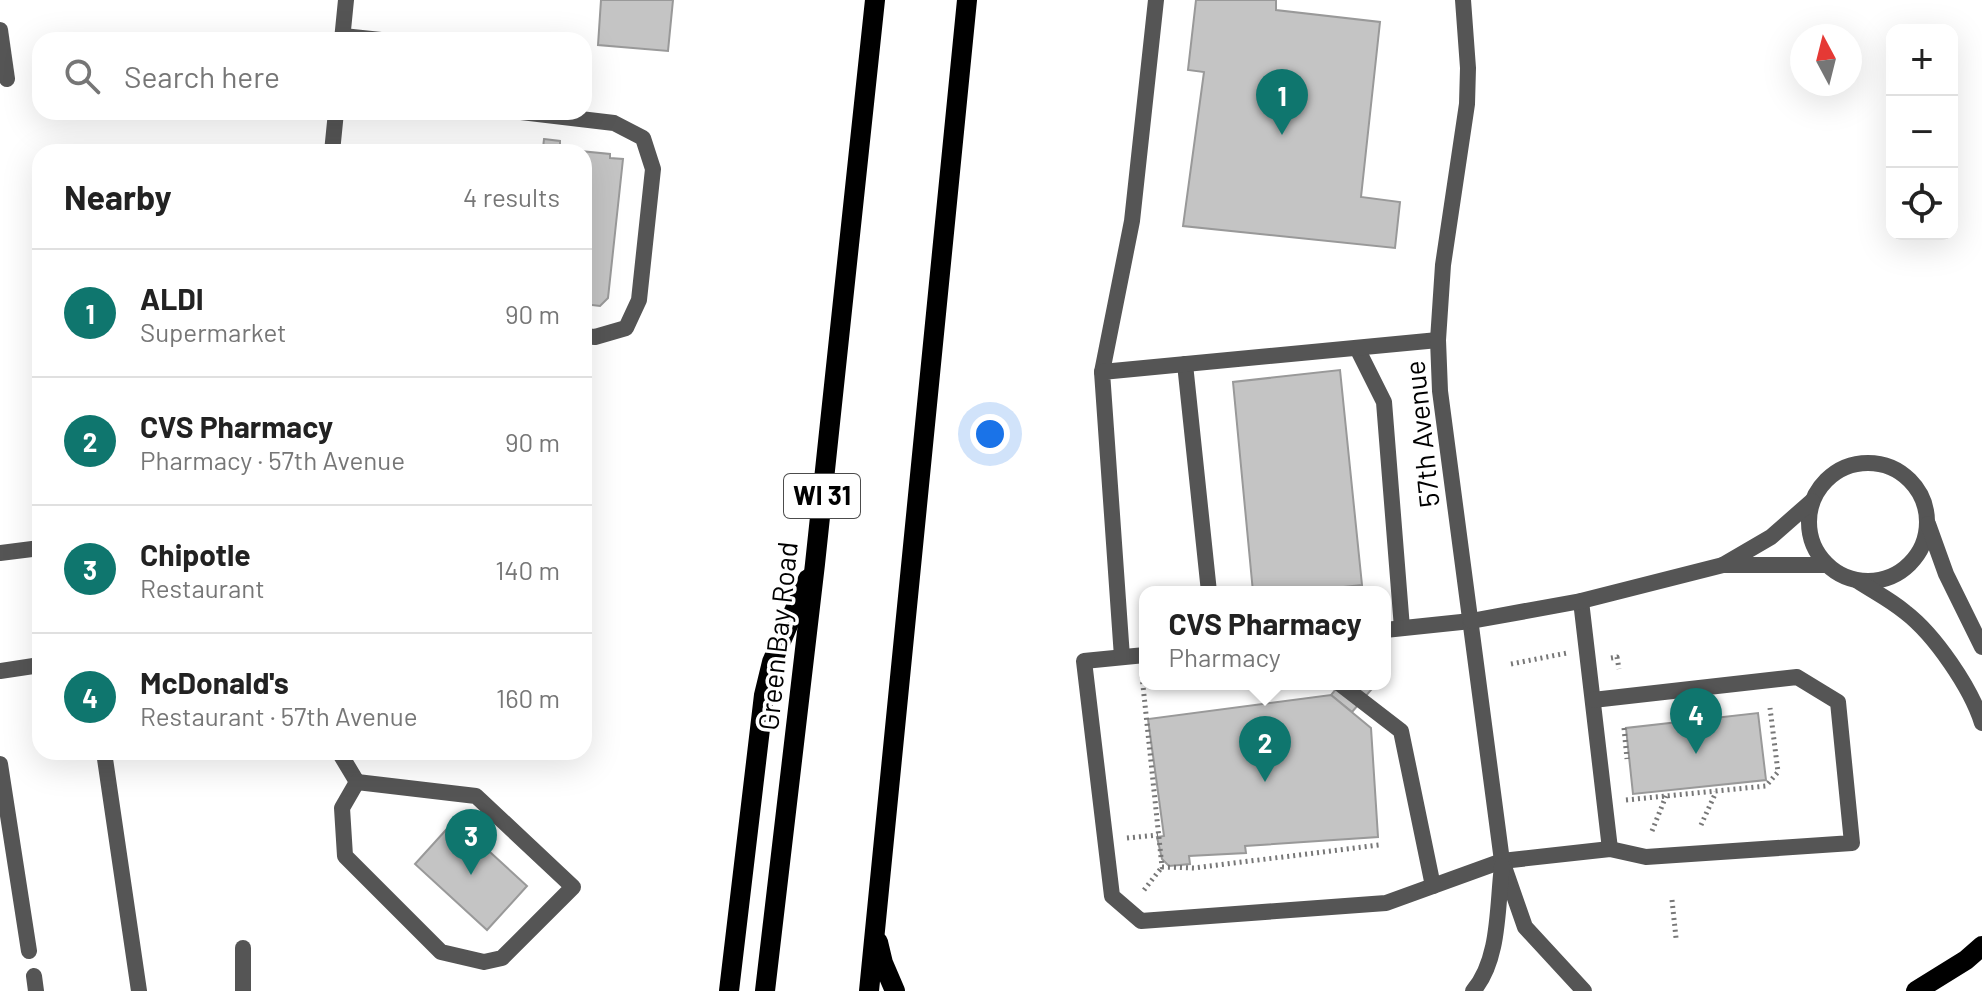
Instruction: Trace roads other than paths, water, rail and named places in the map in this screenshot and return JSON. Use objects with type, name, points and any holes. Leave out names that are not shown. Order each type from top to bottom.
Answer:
[{"type":"main road","name":"Green Bay Road","points":[[765,991],[815,564],[875,0]]},
{"type":"main road","points":[[869,991],[967,0]]},
{"type":"main road","points":[[729,991],[764,695],[772,662],[793,608],[815,564]]},
{"type":"main road","points":[[875,929],[883,963],[895,991]]},
{"type":"main road","points":[[1916,991],[1966,960],[1982,946]]},
{"type":"street","points":[[343,32],[346,0]]},
{"type":"street","points":[[1122,657],[1102,372],[1132,221],[1156,0]]},
{"type":"street","name":"57th Avenue","points":[[1463,0],[1467,104],[1443,265],[1438,340],[1440,391],[1502,861],[1525,927],[1584,991]]},
{"type":"street","points":[[0,30],[7,79]]},
{"type":"street","points":[[333,144],[335,120]]},
{"type":"street","points":[[589,120],[614,123],[643,138],[653,169],[639,300],[626,328],[592,337]]},
{"type":"street","points":[[1102,372],[1438,340]]},
{"type":"street","points":[[1357,348],[1384,402],[1394,629],[1471,621],[1581,601],[1723,565],[1827,565]]},
{"type":"street","points":[[1185,364],[1208,586]]},
{"type":"street","points":[[1982,647],[1946,574],[1928,523],[1926,505],[1917,488],[1905,475],[1888,466],[1870,462],[1852,464],[1835,472],[1821,485],[1812,501],[1810,536],[1816,552],[1841,575],[1856,580],[1906,612],[1929,635],[1976,704],[1982,723]]},
{"type":"street","points":[[1723,565],[1771,537],[1812,501]]},
{"type":"street","points":[[1856,580],[1874,581],[1906,569],[1918,556],[1928,523]]},
{"type":"street","points":[[0,553],[32,549]]},
{"type":"street","points":[[1581,601],[1610,849]]},
{"type":"street","points":[[1139,656],[1084,661],[1112,896],[1141,921],[1386,903],[1502,861],[1610,849],[1646,857],[1852,843],[1838,702],[1797,677],[1593,700]]},
{"type":"street","points":[[0,671],[32,666]]},
{"type":"street","points":[[1348,690],[1401,731],[1433,886]]},
{"type":"street","points":[[105,760],[139,991]]},
{"type":"street","points":[[344,760],[357,782]]},
{"type":"street","points":[[0,764],[29,951]]},
{"type":"street","points":[[357,782],[476,796],[573,887],[502,958],[484,962],[441,952],[345,856],[342,808],[357,782]]},
{"type":"street","name":"57th Avenue","points":[[1473,991],[1480,983],[1492,953],[1502,861]]},
{"type":"street","points":[[243,948],[243,991]]},
{"type":"place","name":"ALDI","points":[[1282,135]]},
{"type":"place","name":"McDonald's","points":[[1696,754]]},
{"type":"place","name":"CVS Pharmacy","points":[[1265,782]]},
{"type":"place","name":"Chipotle","points":[[471,875]]}]
